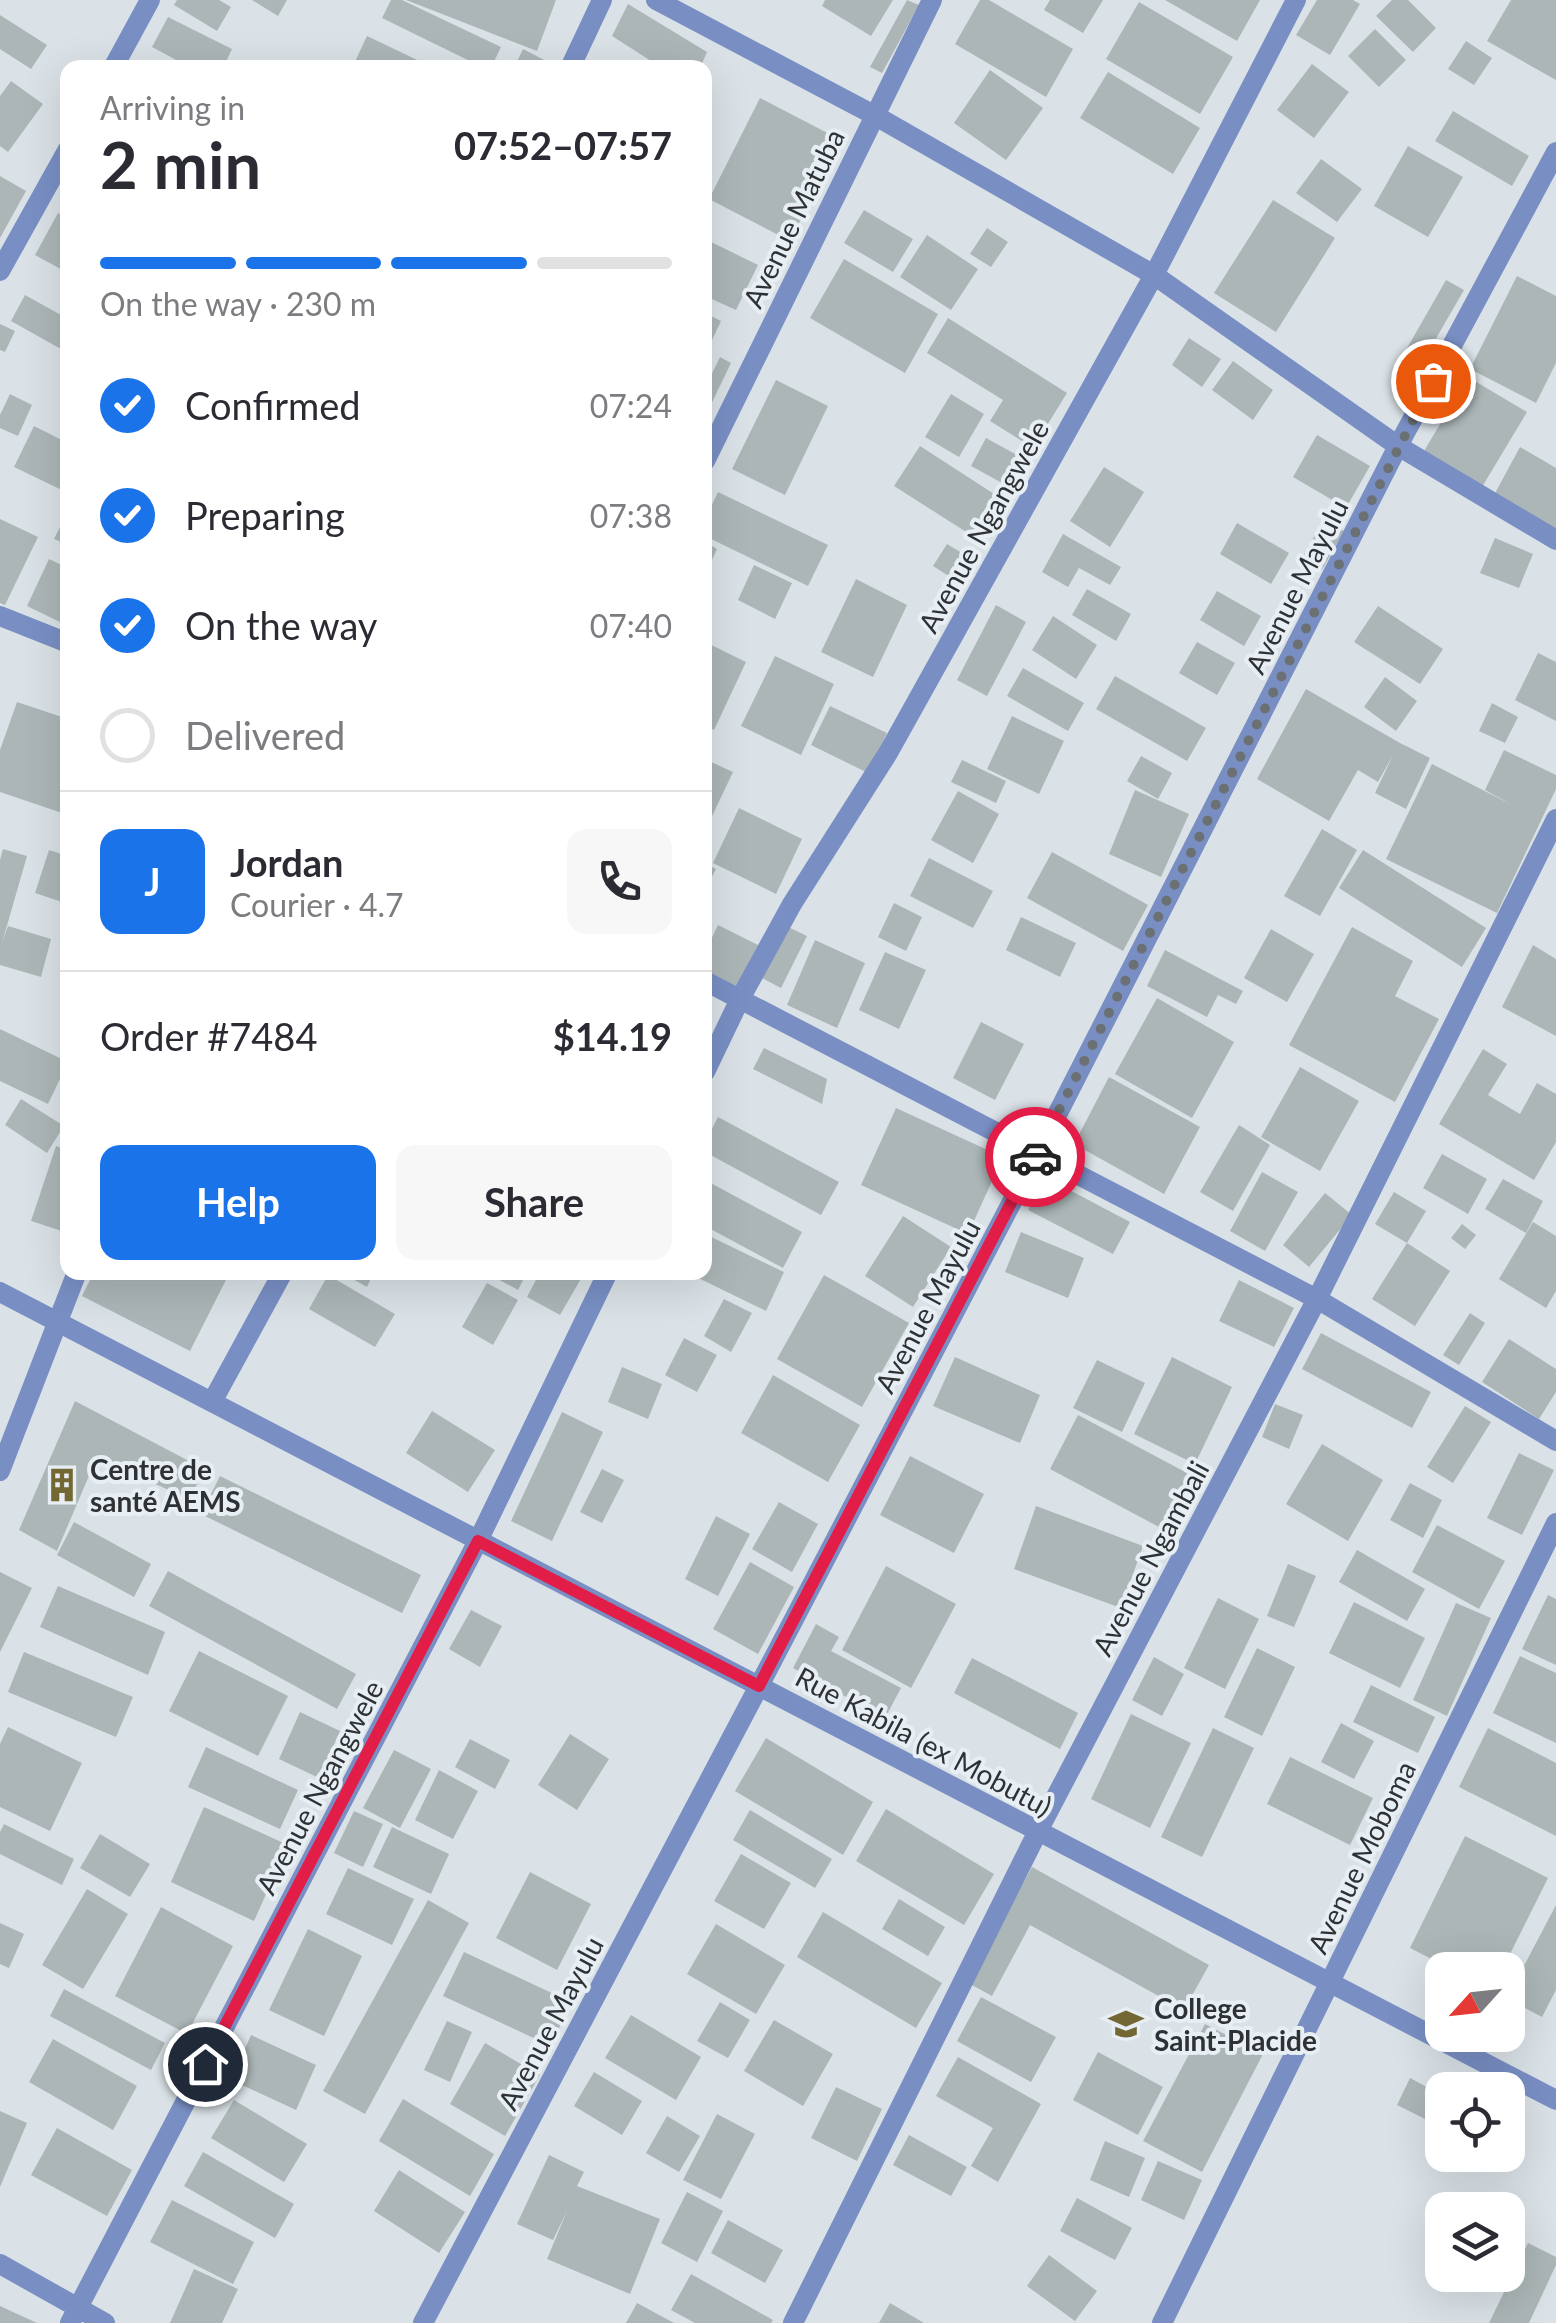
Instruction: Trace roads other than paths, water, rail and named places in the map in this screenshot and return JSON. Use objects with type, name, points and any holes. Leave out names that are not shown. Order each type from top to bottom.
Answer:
[{"type":"street","points":[[117,60],[150,0]]},
{"type":"street","points":[[574,60],[602,0]]},
{"type":"street","points":[[656,0],[874,115],[1154,276],[1398,446],[1556,540]]},
{"type":"street","name":"Avenue Matuba","points":[[712,448],[932,0]]},
{"type":"street","name":"Avenue Ngangwele","points":[[712,1057],[792,904],[888,752],[1154,276],[1296,0]]},
{"type":"street","name":"Avenue Mayulu","points":[[423,2323],[1036,1154],[1398,446],[1556,152]]},
{"type":"street","points":[[0,271],[60,163]]},
{"type":"street","points":[[0,616],[60,640]]},
{"type":"street","name":"Avenue Ngambali","points":[[793,2323],[1038,1831],[1318,1299],[1556,820]]},
{"type":"street","points":[[712,985],[1318,1299],[1556,1441]]},
{"type":"street","points":[[0,1471],[74,1280]]},
{"type":"street","points":[[212,1402],[279,1280]]},
{"type":"street","name":"Avenue Ngangwele","points":[[74,2316],[478,1541],[604,1280]]},
{"type":"street","name":"Rue Kabila (ex Mobutu)","points":[[0,1292],[1556,2100]]},
{"type":"street","name":"Avenue Moboma","points":[[1162,2323],[1556,1523]]},
{"type":"street","points":[[0,2264],[74,2316],[105,2323]]},
{"type":"place","name":"Centre de santé AEMS","points":[[62,1485]]},
{"type":"place","name":"College Saint-Placide","points":[[1126,2024]]}]
